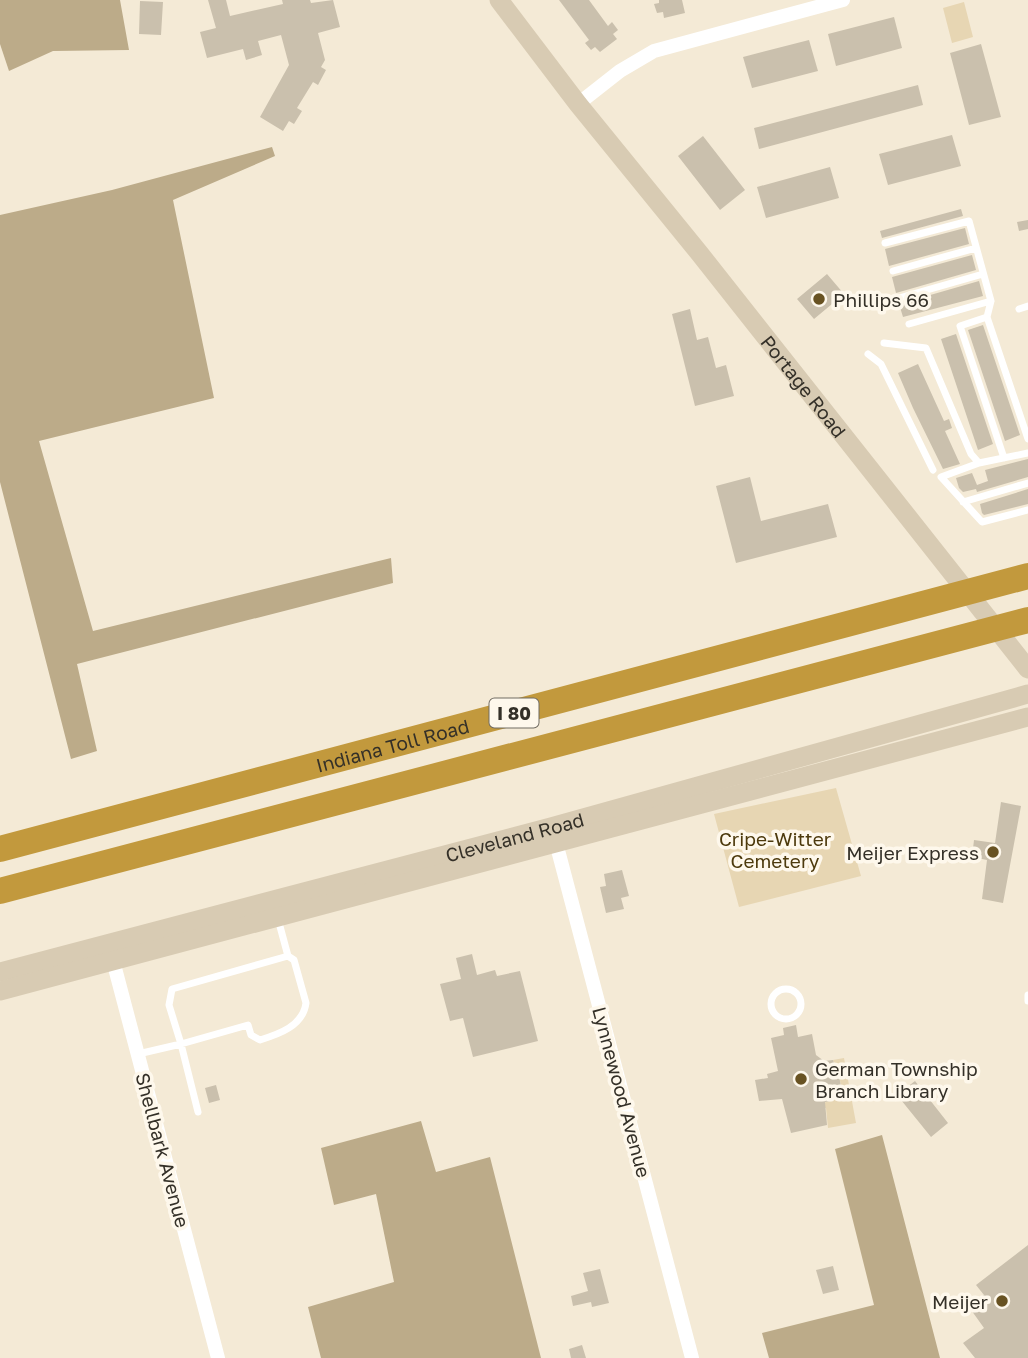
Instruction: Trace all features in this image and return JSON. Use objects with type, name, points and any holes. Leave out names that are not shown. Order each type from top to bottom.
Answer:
[{"type":"highway","name":"Indiana Toll Road","points":[[0,849],[1028,576]]},
{"type":"highway","name":"I 80","points":[[0,891],[1028,620]]},
{"type":"main road","name":"Portage Road","points":[[499,0],[578,104],[1026,667]]},
{"type":"main road","name":"Cleveland Road","points":[[0,972],[278,917],[1028,694]]},
{"type":"main road","name":"Cleveland Road","points":[[0,991],[111,952],[554,835],[1028,717]]},
{"type":"street","points":[[578,104],[620,71],[654,51],[843,0]]},
{"type":"street","name":"Lynnewood Avenue","points":[[554,835],[692,1358]]},
{"type":"street","name":"Shellbark Avenue","points":[[111,952],[218,1358]]},
{"type":"lane","points":[[885,243],[969,220],[991,302],[987,317],[1028,439]]},
{"type":"lane","points":[[893,271],[976,248]]},
{"type":"lane","points":[[899,298],[983,274]]},
{"type":"lane","points":[[909,324],[991,302]]},
{"type":"lane","points":[[1019,309],[1028,306]]},
{"type":"lane","points":[[987,317],[960,326],[1004,458]]},
{"type":"lane","points":[[884,343],[926,348],[971,454],[979,463]]},
{"type":"lane","points":[[868,355],[881,364],[933,470]]},
{"type":"lane","points":[[1028,453],[979,463],[941,477],[982,522],[1028,510]]},
{"type":"lane","points":[[964,502],[1028,483]]},
{"type":"lane","points":[[138,1054],[248,1026],[251,1035],[260,1040],[287,1032],[305,1010],[306,1003],[294,960],[288,956],[278,917]]},
{"type":"lane","points":[[198,1112],[169,1005],[172,989],[288,956]]},
{"type":"lane","points":[[785,989],[795,992],[800,1000],[800,1010],[793,1017],[782,1019],[774,1014],[771,1005],[774,994],[785,989]]},
{"type":"lane","points":[[1028,995],[1028,1001]]},
{"type":"green space","points":[[964,2],[973,37],[952,43],[943,8]]},
{"type":"green space","name":"Cripe-Witter Cemetery","points":[[836,788],[861,876],[739,907],[714,814]]},
{"type":"green space","points":[[844,1058],[856,1123],[828,1128],[823,1103],[830,1101],[828,1089],[841,1086],[837,1063],[833,1060]]},
{"type":"shaded area","points":[[0,0],[120,0],[129,50],[53,51],[9,71],[0,44]]},
{"type":"shaded area","points":[[272,147],[275,156],[173,200],[214,398],[39,441],[93,631],[391,558],[393,583],[77,664],[97,751],[71,759],[0,482],[0,215],[112,190]]},
{"type":"shaded area","points":[[421,1121],[436,1172],[490,1157],[541,1358],[321,1358],[308,1307],[394,1282],[376,1194],[334,1205],[321,1148]]},
{"type":"shaded area","points":[[882,1135],[940,1358],[769,1358],[762,1333],[874,1305],[835,1149]]},
{"type":"building","points":[[208,0],[226,0],[230,16],[283,4],[282,0],[310,0],[311,3],[333,0],[340,27],[318,33],[325,60],[321,67],[326,70],[318,85],[313,82],[297,108],[302,111],[294,124],[289,121],[283,131],[260,117],[289,65],[281,35],[258,41],[262,55],[246,60],[243,49],[207,58],[200,32],[216,28]]},
{"type":"building","points":[[559,0],[589,0],[608,26],[612,22],[618,30],[613,34],[617,39],[600,52],[595,47],[591,50],[585,43],[589,40]]},
{"type":"building","points":[[659,0],[682,0],[685,13],[664,18],[663,12],[657,13],[654,4],[659,3]]},
{"type":"building","points":[[140,1],[163,2],[161,35],[139,34]]},
{"type":"building","points":[[894,17],[902,48],[836,66],[828,34]]},
{"type":"building","points":[[809,40],[818,71],[752,88],[743,57]]},
{"type":"building","points":[[981,44],[1001,117],[969,125],[950,53]]},
{"type":"building","points":[[918,85],[923,105],[759,149],[754,128]]},
{"type":"building","points":[[952,135],[961,166],[888,185],[879,154]]},
{"type":"building","points":[[703,136],[745,190],[720,210],[678,156]]},
{"type":"building","points":[[830,167],[839,198],[766,218],[757,187]]},
{"type":"building","points":[[961,209],[963,216],[882,238],[880,231]]},
{"type":"building","points":[[1028,220],[1028,229],[1019,231],[1017,222]]},
{"type":"building","points":[[965,228],[969,244],[889,266],[885,249]]},
{"type":"building","points":[[972,255],[976,270],[896,293],[892,277]]},
{"type":"building","points":[[827,274],[844,294],[814,319],[797,299]]},
{"type":"building","points":[[979,281],[983,296],[903,317],[899,304]]},
{"type":"building","points":[[690,309],[697,340],[708,337],[716,368],[726,365],[734,396],[695,406],[672,314]]},
{"type":"building","points":[[983,325],[1020,435],[1005,441],[968,330]]},
{"type":"building","points":[[956,334],[993,444],[978,450],[941,339]]},
{"type":"building","points":[[918,364],[944,421],[949,419],[952,428],[945,431],[960,464],[943,469],[898,373]]},
{"type":"building","points":[[1028,459],[1028,477],[977,492],[976,489],[963,492],[959,488],[956,478],[972,473],[977,485],[988,481],[985,470]]},
{"type":"building","points":[[750,477],[761,521],[828,504],[837,537],[736,563],[716,486]]},
{"type":"building","points":[[1028,489],[1028,504],[984,515],[982,513],[980,504]]},
{"type":"building","points":[[1001,802],[1021,806],[1003,903],[982,899],[987,860],[972,857],[974,840],[995,843]]},
{"type":"building","points":[[622,870],[629,896],[621,898],[624,909],[606,913],[600,887],[606,886],[604,874]]},
{"type":"building","points":[[472,954],[477,975],[495,970],[497,976],[520,971],[538,1041],[473,1057],[463,1018],[450,1021],[440,984],[461,979],[456,958]]},
{"type":"building","name":"German Township Branch Library","points":[[796,1025],[798,1037],[812,1034],[816,1055],[824,1061],[833,1060],[837,1063],[841,1087],[828,1089],[830,1101],[825,1102],[827,1125],[791,1133],[782,1099],[759,1101],[755,1080],[768,1078],[767,1074],[778,1071],[771,1038],[784,1035],[783,1028]]},
{"type":"building","points":[[915,1081],[948,1123],[931,1137],[897,1095]]},
{"type":"building","points":[[216,1085],[220,1100],[209,1103],[205,1088]]},
{"type":"building","name":"Meijer","points":[[1028,1245],[1028,1358],[975,1358],[963,1343],[984,1328],[969,1307],[984,1295],[976,1285]]},
{"type":"building","points":[[833,1266],[839,1290],[823,1294],[816,1270]]},
{"type":"building","points":[[600,1269],[609,1303],[592,1307],[591,1302],[573,1306],[571,1296],[588,1291],[583,1273]]},
{"type":"building","points":[[582,1345],[586,1358],[571,1358],[569,1349]]},
{"type":"place","name":"Phillips 66","points":[[819,299]]},
{"type":"place","name":"Meijer Express","points":[[993,852]]},
{"type":"place","name":"German Township Branch Library","points":[[801,1079]]},
{"type":"place","name":"Meijer","points":[[1002,1301]]}]
